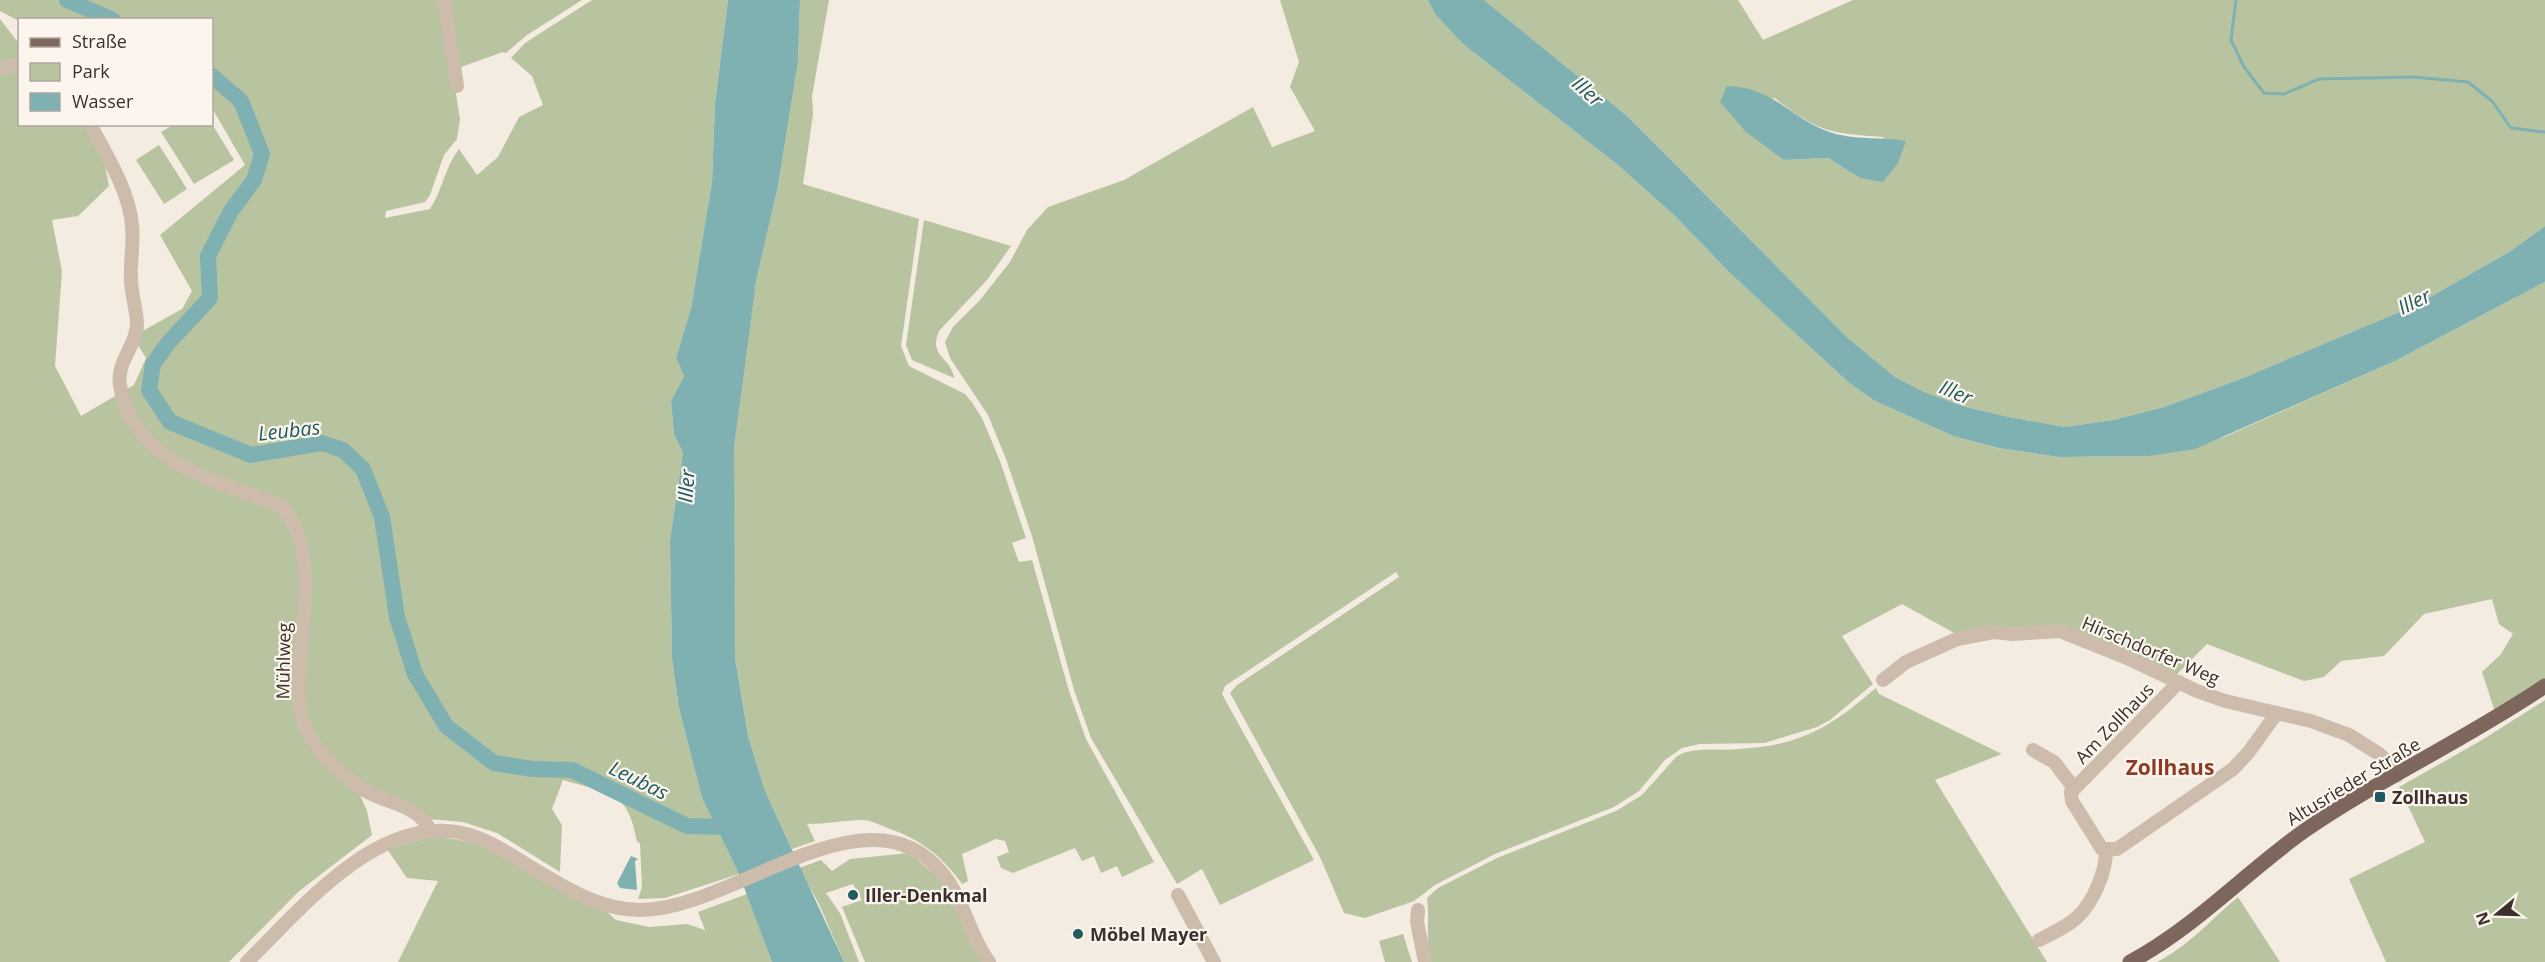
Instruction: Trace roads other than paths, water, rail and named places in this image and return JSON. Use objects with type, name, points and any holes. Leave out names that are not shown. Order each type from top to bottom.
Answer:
[{"type":"main road","name":"Altusrieder Straße","points":[[2130,962],[2176,934],[2304,831],[2476,731],[2545,686]]},
{"type":"street","points":[[444,0],[458,86]]},
{"type":"street","points":[[0,69],[18,64]]},
{"type":"street","name":"Mühlweg","points":[[91,126],[128,204],[132,224],[130,279],[137,324],[134,340],[123,360],[119,384],[128,412],[142,436],[174,463],[282,506],[296,528],[306,562],[299,692],[301,715],[309,734],[320,750],[349,777],[367,791],[417,814],[430,830]]},
{"type":"street","name":"Hirschdorfer Weg","points":[[1882,681],[1906,662],[1957,639],[1994,632],[2012,634],[2060,631],[2225,701],[2311,721],[2349,735],[2379,754],[2391,765],[2396,776]]},
{"type":"street","name":"Am Zollhaus","points":[[2106,850],[2099,845],[2072,801],[2071,792],[2114,751],[2179,682]]},
{"type":"street","points":[[2039,940],[2070,924],[2085,913],[2104,870],[2106,850],[2117,849],[2233,768],[2277,713]]},
{"type":"street","name":"Am Zollhaus","points":[[2033,750],[2054,762],[2074,788]]},
{"type":"street","points":[[247,962],[308,902],[355,862],[391,841],[430,830],[453,831],[476,837],[578,895],[634,910],[669,909],[844,841],[879,839],[905,846],[921,854],[944,874],[976,942],[989,962]]},
{"type":"street","points":[[1178,896],[1215,962]]},
{"type":"street","points":[[1418,910],[1417,922],[1425,962]]},
{"type":"water","name":"Iller","points":[[728,0],[800,0],[798,62],[778,186],[756,282],[734,447],[735,658],[748,736],[765,791],[844,962],[772,962],[739,874],[702,798],[679,708],[672,659],[670,540],[683,453],[674,434],[671,401],[684,376],[676,358],[691,308],[712,182],[715,103]]},
{"type":"water","name":"Iller","points":[[1428,0],[1484,0],[1627,116],[1848,338],[1895,377],[1924,392],[1966,407],[2065,427],[2113,420],[2164,407],[2238,380],[2416,305],[2509,252],[2545,226],[2545,282],[2395,361],[2195,449],[2149,456],[2059,457],[1998,448],[1953,436],[1875,401],[1848,382],[1731,274],[1675,216],[1618,165],[1463,44],[1435,14]]},
{"type":"water","points":[[1727,86],[1759,93],[1820,128],[1836,134],[1906,141],[1898,163],[1883,182],[1860,178],[1828,158],[1784,160],[1746,132],[1720,102]]},
{"type":"water","points":[[631,856],[638,859],[635,861],[637,890],[620,888],[617,883]]},
{"type":"waterway","name":"Leubas","points":[[67,0],[108,18]]},
{"type":"waterway","points":[[2236,0],[2231,40],[2244,67],[2264,93],[2284,94],[2319,79],[2413,77],[2468,82],[2492,101],[2511,128],[2545,132]]},
{"type":"waterway","name":"Leubas","points":[[213,77],[241,101],[262,154],[254,180],[231,211],[208,256],[210,298],[169,342],[153,364],[149,390],[170,422],[251,455],[322,443],[343,450],[363,469],[382,517],[397,617],[415,674],[446,726],[494,763],[533,769],[572,770],[687,826],[736,827]]},
{"type":"place","name":"Zollhaus","points":[[2380,797]]},
{"type":"place","name":"Iller-Denkmal","points":[[853,895]]},
{"type":"place","name":"Möbel Mayer","points":[[1078,934]]},
{"type":"district","name":"Zollhaus","points":[[2170,767]]}]
